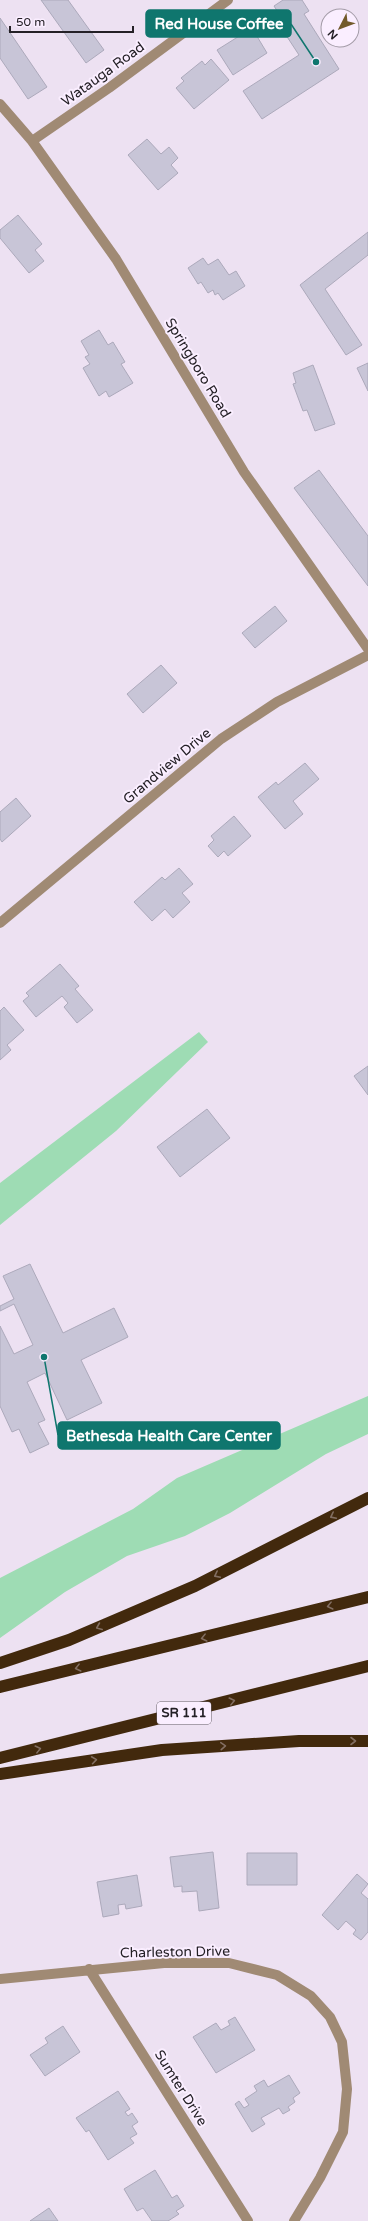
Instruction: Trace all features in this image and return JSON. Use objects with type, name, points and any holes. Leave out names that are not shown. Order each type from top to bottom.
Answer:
[{"type":"highway","points":[[0,1663],[69,1640],[195,1586],[368,1498]]},
{"type":"highway","points":[[0,1687],[368,1597]]},
{"type":"highway","name":"SR 111","points":[[0,1758],[368,1666]]},
{"type":"highway","points":[[0,1774],[162,1750],[299,1741],[368,1741]]},
{"type":"street","name":"Watauga Road","points":[[32,141],[109,88],[228,0]]},
{"type":"street","name":"Springboro Road","points":[[0,104],[32,141],[116,259],[244,472],[368,649]]},
{"type":"street","name":"Grandview Drive","points":[[0,923],[221,739],[277,702],[368,655]]},
{"type":"street","name":"Charleston Drive","points":[[0,1979],[89,1969],[164,1963],[228,1963],[278,1975],[311,1996],[330,2017],[342,2042],[347,2089],[343,2132],[320,2178],[294,2221]]},
{"type":"street","name":"Sumter Drive","points":[[89,1969],[248,2221]]},
{"type":"green space","points":[[199,1032],[208,1042],[116,1131],[0,1225],[0,1183]]},
{"type":"green space","points":[[368,1396],[368,1434],[326,1454],[230,1513],[185,1536],[127,1556],[65,1592],[0,1638],[0,1578],[133,1509],[177,1478]]},
{"type":"building","points":[[41,0],[68,0],[104,50],[86,63]]},
{"type":"building","points":[[283,0],[302,0],[309,11],[304,14],[320,39],[320,48],[326,48],[339,69],[262,119],[243,91],[299,55],[280,26],[285,23],[274,6]]},
{"type":"building","points":[[0,18],[47,87],[28,99],[0,58]]},
{"type":"building","points":[[252,28],[267,53],[233,75],[217,50]]},
{"type":"building","points":[[211,59],[229,80],[194,109],[176,88],[184,81],[181,78],[202,61],[205,65]]},
{"type":"building","points":[[147,139],[161,154],[169,147],[178,158],[171,165],[178,173],[158,190],[128,155]]},
{"type":"building","points":[[18,215],[42,244],[35,250],[44,261],[29,273],[0,238],[0,230]]},
{"type":"building","points":[[368,232],[368,255],[325,289],[362,345],[346,355],[300,285]]},
{"type":"building","points":[[203,258],[208,265],[218,259],[229,275],[236,271],[245,286],[223,300],[218,293],[215,295],[213,290],[208,293],[201,282],[198,284],[188,268]]},
{"type":"building","points":[[99,330],[108,345],[113,342],[125,362],[121,364],[133,383],[109,397],[106,391],[99,396],[83,368],[90,364],[85,357],[89,355],[81,341]]},
{"type":"building","points":[[368,363],[368,391],[357,368]]},
{"type":"building","points":[[313,365],[335,424],[315,431],[307,410],[303,411],[293,384],[296,383],[293,373]]},
{"type":"building","points":[[319,470],[368,536],[368,586],[294,488]]},
{"type":"building","points":[[275,606],[287,621],[255,648],[242,633]]},
{"type":"building","points":[[161,665],[177,683],[143,713],[127,694]]},
{"type":"building","points":[[305,763],[319,779],[293,801],[303,814],[285,829],[258,797],[276,782],[278,785]]},
{"type":"building","points":[[16,798],[31,816],[2,842],[0,839],[0,812]]},
{"type":"building","points":[[234,816],[251,836],[228,856],[224,851],[218,857],[208,846],[214,840],[211,836]]},
{"type":"building","points":[[179,868],[193,884],[182,893],[190,902],[173,918],[165,909],[152,921],[134,902],[162,877],[165,880]]},
{"type":"building","points":[[60,964],[79,986],[75,989],[93,1010],[77,1023],[64,1007],[68,1003],[62,996],[36,1017],[23,1001],[29,996],[26,993]]},
{"type":"building","points":[[4,1007],[24,1030],[7,1045],[11,1050],[0,1060],[0,1011]]},
{"type":"building","points":[[368,1066],[368,1095],[354,1076]]},
{"type":"building","points":[[207,1109],[230,1138],[180,1177],[157,1147]]},
{"type":"building","points":[[30,1264],[63,1333],[114,1308],[128,1337],[81,1360],[102,1403],[67,1420],[45,1373],[27,1382],[45,1420],[38,1423],[49,1444],[30,1453],[19,1429],[12,1432],[0,1406],[0,1326],[14,1354],[33,1345],[14,1304],[0,1311],[0,1306],[14,1299],[3,1276]]},
{"type":"building","points":[[213,1852],[219,1908],[199,1911],[197,1891],[182,1892],[182,1886],[174,1887],[170,1857]]},
{"type":"building","points":[[247,1853],[297,1853],[297,1885],[247,1885]]},
{"type":"building","points":[[357,1874],[368,1884],[361,1893],[368,1899],[368,1932],[361,1940],[353,1934],[356,1930],[346,1921],[338,1930],[322,1915]]},
{"type":"building","points":[[137,1875],[142,1906],[126,1909],[125,1904],[118,1905],[119,1914],[103,1917],[97,1882]]},
{"type":"building","points":[[235,2017],[255,2050],[216,2073],[193,2037],[216,2023],[221,2030],[230,2025],[228,2021]]},
{"type":"building","points":[[63,2026],[80,2052],[45,2076],[30,2055],[48,2043],[45,2038]]},
{"type":"building","points":[[289,2075],[300,2093],[293,2098],[295,2102],[288,2107],[290,2110],[283,2114],[279,2108],[261,2118],[265,2124],[252,2132],[235,2104],[239,2101],[244,2108],[249,2105],[245,2099],[257,2091],[254,2086],[264,2080],[268,2087]]},
{"type":"building","points":[[118,2091],[130,2109],[125,2112],[128,2116],[132,2113],[138,2122],[132,2126],[137,2134],[130,2138],[134,2143],[108,2160],[89,2130],[86,2132],[76,2118]]},
{"type":"building","points":[[155,2170],[172,2198],[177,2195],[184,2206],[176,2211],[179,2214],[168,2221],[152,2221],[143,2208],[137,2211],[124,2189]]},
{"type":"building","points":[[49,2208],[58,2221],[30,2221]]},
{"type":"place","name":"Red House Coffee","points":[[316,62]]},
{"type":"place","name":"Bethesda Health Care Center","points":[[44,1357]]}]
